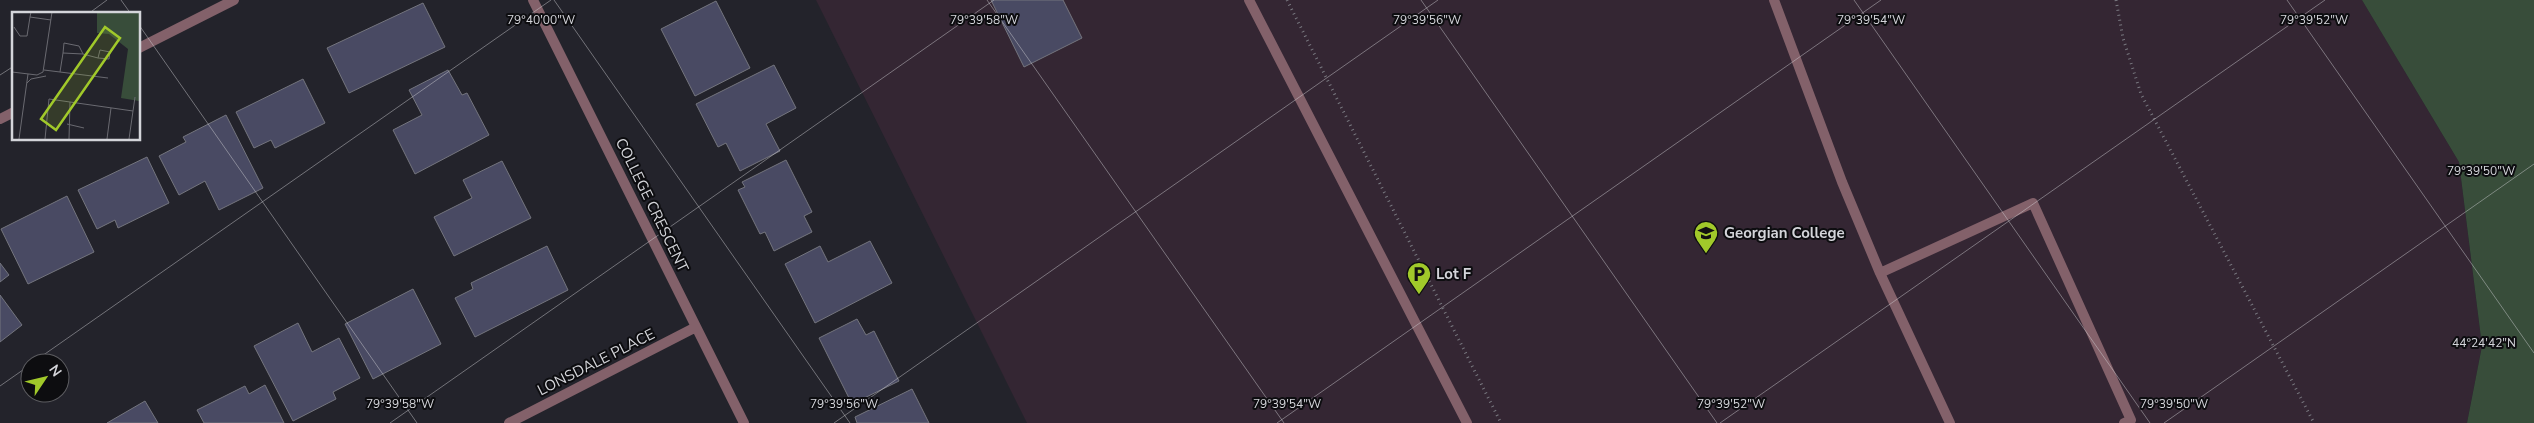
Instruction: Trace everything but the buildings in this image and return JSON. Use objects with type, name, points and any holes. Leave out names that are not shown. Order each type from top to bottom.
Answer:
[{"type":"street","points":[[140,47],[234,0]]},
{"type":"street","name":"COLLEGE CRESCENT","points":[[533,0],[744,423]]},
{"type":"street","points":[[1249,0],[1467,423]]},
{"type":"street","points":[[1774,0],[1842,182],[1880,273],[1950,423]]},
{"type":"street","points":[[0,119],[12,113]]},
{"type":"street","points":[[1880,273],[2033,203],[2131,420],[2124,423]]},
{"type":"street","name":"LONSDALE PLACE","points":[[510,423],[696,328]]},
{"type":"path","points":[[1287,0],[1501,423]]},
{"type":"path","points":[[2116,0],[2123,38],[2141,94],[2314,423]]},
{"type":"shaded area","name":"Georgian College","points":[[816,0],[2362,0],[2459,162],[2482,346],[2467,423],[1027,423]]},
{"type":"green space","points":[[2362,0],[2534,0],[2534,423],[2467,423],[2482,346],[2459,162]]},
{"type":"place","name":"Georgian College","points":[[1706,254]]},
{"type":"place","name":"Lot F","points":[[1419,295]]}]
